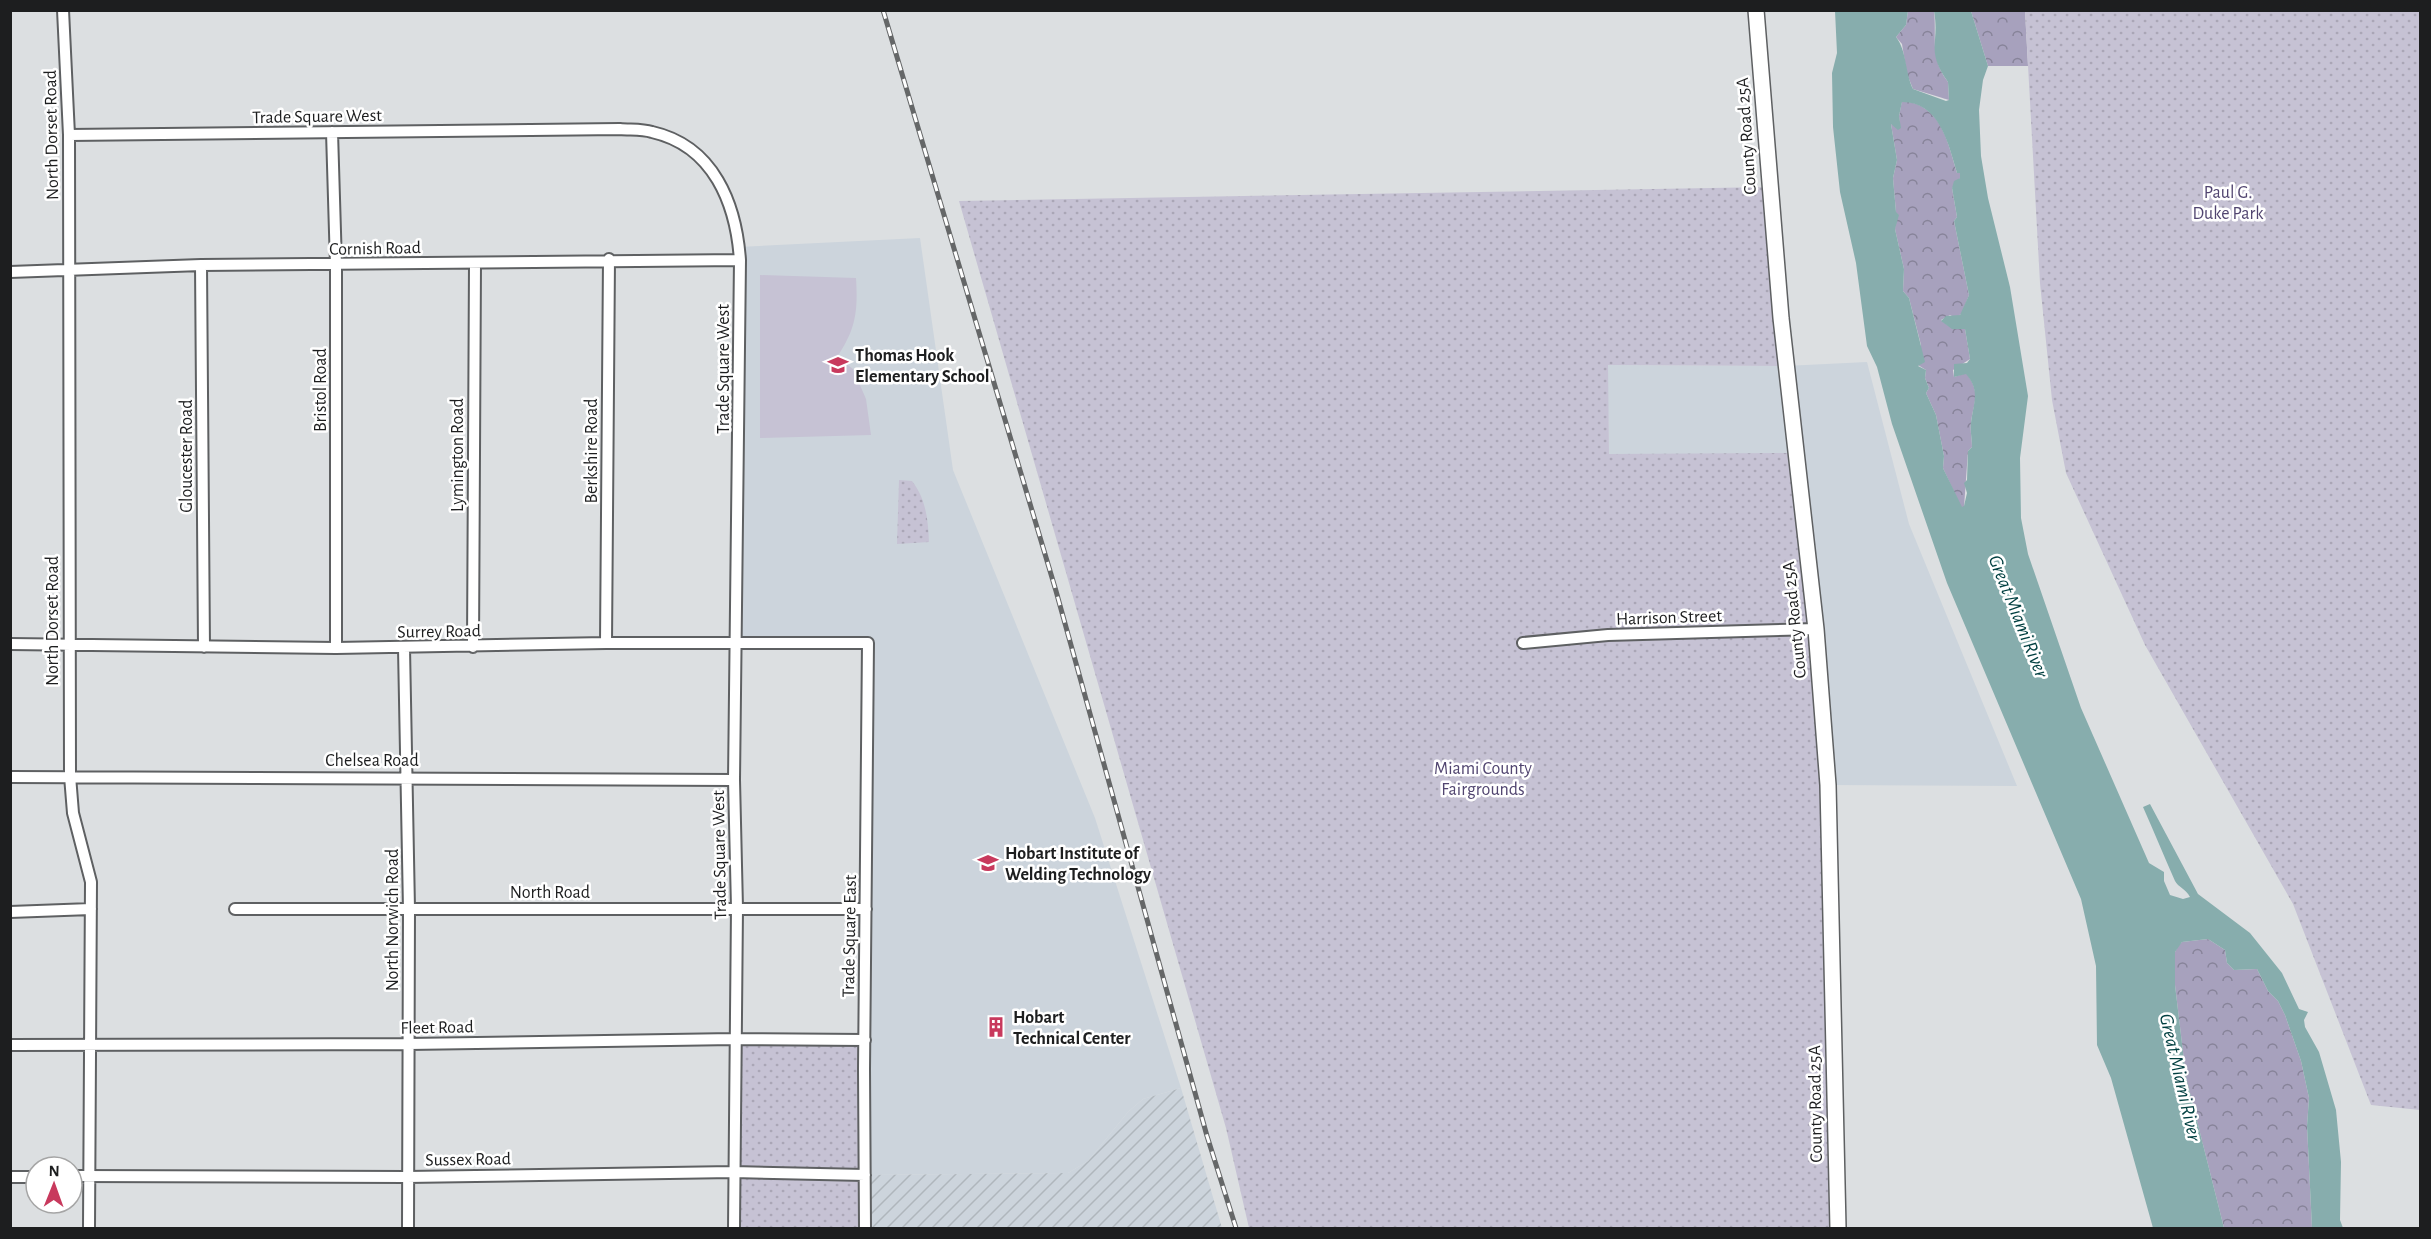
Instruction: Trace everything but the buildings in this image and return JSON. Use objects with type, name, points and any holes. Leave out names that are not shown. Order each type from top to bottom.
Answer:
[{"type":"main road","name":"County Road 25A","points":[[1756,10],[1782,327],[1816,629],[1828,785],[1838,1228]]},
{"type":"street","name":"North Dorset Road","points":[[63,10],[69,135],[70,776],[73,813],[91,882],[89,1228]]},
{"type":"street","name":"Trade Square West","points":[[69,135],[612,129],[653,132],[688,147],[717,176],[731,204],[738,232],[740,260],[734,780],[737,908],[734,1228]]},
{"type":"street","name":"Bristol Road","points":[[332,132],[336,265],[336,648]]},
{"type":"street","name":"Cornish Road","points":[[10,272],[201,265],[475,263],[609,259],[740,260]]},
{"type":"street","name":"Berkshire Road","points":[[606,643],[609,259]]},
{"type":"street","name":"Lymington Road","points":[[473,647],[475,263]]},
{"type":"street","name":"Gloucester Road","points":[[201,265],[204,647]]},
{"type":"street","name":"Harrison Street","points":[[1523,643],[1608,635],[1816,629]]},
{"type":"street","name":"Surrey Road","points":[[10,644],[404,648],[606,643],[868,643]]},
{"type":"street","name":"Trade Square East","points":[[865,1228],[868,643]]},
{"type":"street","name":"North Norwich Road","points":[[404,648],[409,909],[408,1228]]},
{"type":"street","name":"Chelsea Road","points":[[10,777],[734,780]]},
{"type":"street","points":[[10,912],[91,909]]},
{"type":"street","name":"North Road","points":[[234,909],[867,909]]},
{"type":"street","name":"Fleet Road","points":[[10,1045],[865,1040]]},
{"type":"street","name":"Sussex Road","points":[[84,1176],[407,1177],[733,1172],[865,1175]]},
{"type":"shaded area","points":[[920,238],[953,470],[1095,818],[1181,1088],[1143,1099],[1128,1112],[1088,1161],[1068,1173],[865,1175],[868,643],[737,643],[739,247]]},
{"type":"shaded area","points":[[1867,362],[1909,524],[2017,786],[1828,785],[1609,455],[1607,365],[1785,366]]},
{"type":"shaded area","points":[[1181,1088],[1222,1228],[865,1228],[865,1175],[1068,1173],[1088,1161],[1128,1112],[1143,1099]]},
{"type":"green space","points":[[1908,11],[1934,11],[1936,56],[1948,82],[1949,100],[1913,89],[1907,74],[1902,44],[1896,37],[1906,25]]},
{"type":"green space","points":[[1971,11],[2025,11],[2028,66],[1988,66]]},
{"type":"green space","name":"Paul G. Duke Park","points":[[2025,11],[2420,11],[2420,1110],[2371,1105],[2293,904],[2145,645],[2066,473],[2052,400],[2040,283]]},
{"type":"green space","points":[[1902,101],[1926,109],[1934,116],[1950,148],[1957,173],[1960,172],[1960,178],[1952,188],[1957,217],[1954,221],[1969,295],[1962,313],[1956,318],[1950,315],[1941,320],[1947,325],[1965,329],[1970,359],[1953,370],[1954,377],[1966,373],[1975,392],[1971,426],[1972,447],[1968,451],[1964,507],[1961,507],[1943,468],[1944,456],[1936,415],[1926,393],[1929,388],[1925,378],[1926,370],[1918,365],[1921,345],[1909,298],[1903,291],[1904,269],[1895,229],[1893,178],[1897,160],[1891,124],[1900,128],[1899,116]]},
{"type":"green space","name":"Miami County Fairgrounds","points":[[1769,187],[1785,366],[1608,365],[1609,454],[1795,453],[1816,629],[1838,1228],[1249,1228],[1226,1128],[959,201]]},
{"type":"green space","points":[[760,275],[856,278],[857,300],[852,328],[837,357],[853,369],[866,399],[871,435],[760,438]]},
{"type":"green space","points":[[899,480],[912,481],[917,488],[927,517],[929,542],[897,544]]},
{"type":"green space","points":[[2208,939],[2225,950],[2227,963],[2234,970],[2257,969],[2268,991],[2278,1001],[2285,1015],[2301,1061],[2309,1098],[2307,1126],[2312,1228],[2224,1228],[2186,1077],[2175,985],[2175,952],[2178,946],[2182,942]]},
{"type":"green space","points":[[734,1039],[865,1040],[865,1228],[734,1228]]},
{"type":"water","name":"Great Miami River","points":[[1835,11],[1908,11],[1906,25],[1896,37],[1902,49],[1913,89],[1946,101],[1949,100],[1948,82],[1935,54],[1934,11],[1971,11],[1988,66],[1983,80],[1979,110],[1981,156],[1988,198],[2010,287],[2028,396],[2020,458],[2021,518],[2028,554],[2081,708],[2149,863],[2164,872],[2164,881],[2170,895],[2183,899],[2190,897],[2175,881],[2143,807],[2150,804],[2198,894],[2250,933],[2282,973],[2299,1009],[2308,1012],[2304,1020],[2305,1027],[2319,1052],[2336,1110],[2341,1162],[2340,1220],[2343,1228],[2312,1228],[2307,1126],[2309,1098],[2301,1061],[2285,1015],[2278,1001],[2268,991],[2257,969],[2234,970],[2227,963],[2225,950],[2208,939],[2182,942],[2175,952],[2175,985],[2186,1077],[2224,1228],[2153,1228],[2111,1078],[2097,1045],[2096,966],[2081,899],[1947,583],[1892,424],[1877,367],[1867,346],[1856,263],[1840,192],[1833,127],[1832,73],[1837,53]],"holes":[[[1902,102],[1915,104],[1933,116],[1940,126],[1957,173],[1960,173],[1960,178],[1954,181],[1952,188],[1957,217],[1954,221],[1969,295],[1960,315],[1946,316],[1941,321],[1952,329],[1965,329],[1970,359],[1967,363],[1954,364],[1954,377],[1966,374],[1975,392],[1971,426],[1972,447],[1968,451],[1967,480],[1964,483],[1967,493],[1962,507],[1943,468],[1944,456],[1936,415],[1926,393],[1929,388],[1925,378],[1926,370],[1918,366],[1925,362],[1909,298],[1903,291],[1904,269],[1895,229],[1899,215],[1896,212],[1893,178],[1897,160],[1891,124],[1898,130],[1901,128],[1899,116]]]},
{"type":"railway","points":[[883,10],[1056,591],[1207,1136],[1236,1228]]},
{"type":"place","name":"Thomas Hook Elementary School","points":[[838,365]]},
{"type":"place","name":"Hobart Institute of Welding Technology","points":[[988,863]]},
{"type":"place","name":"Hobart Technical Center","points":[[996,1027]]}]
